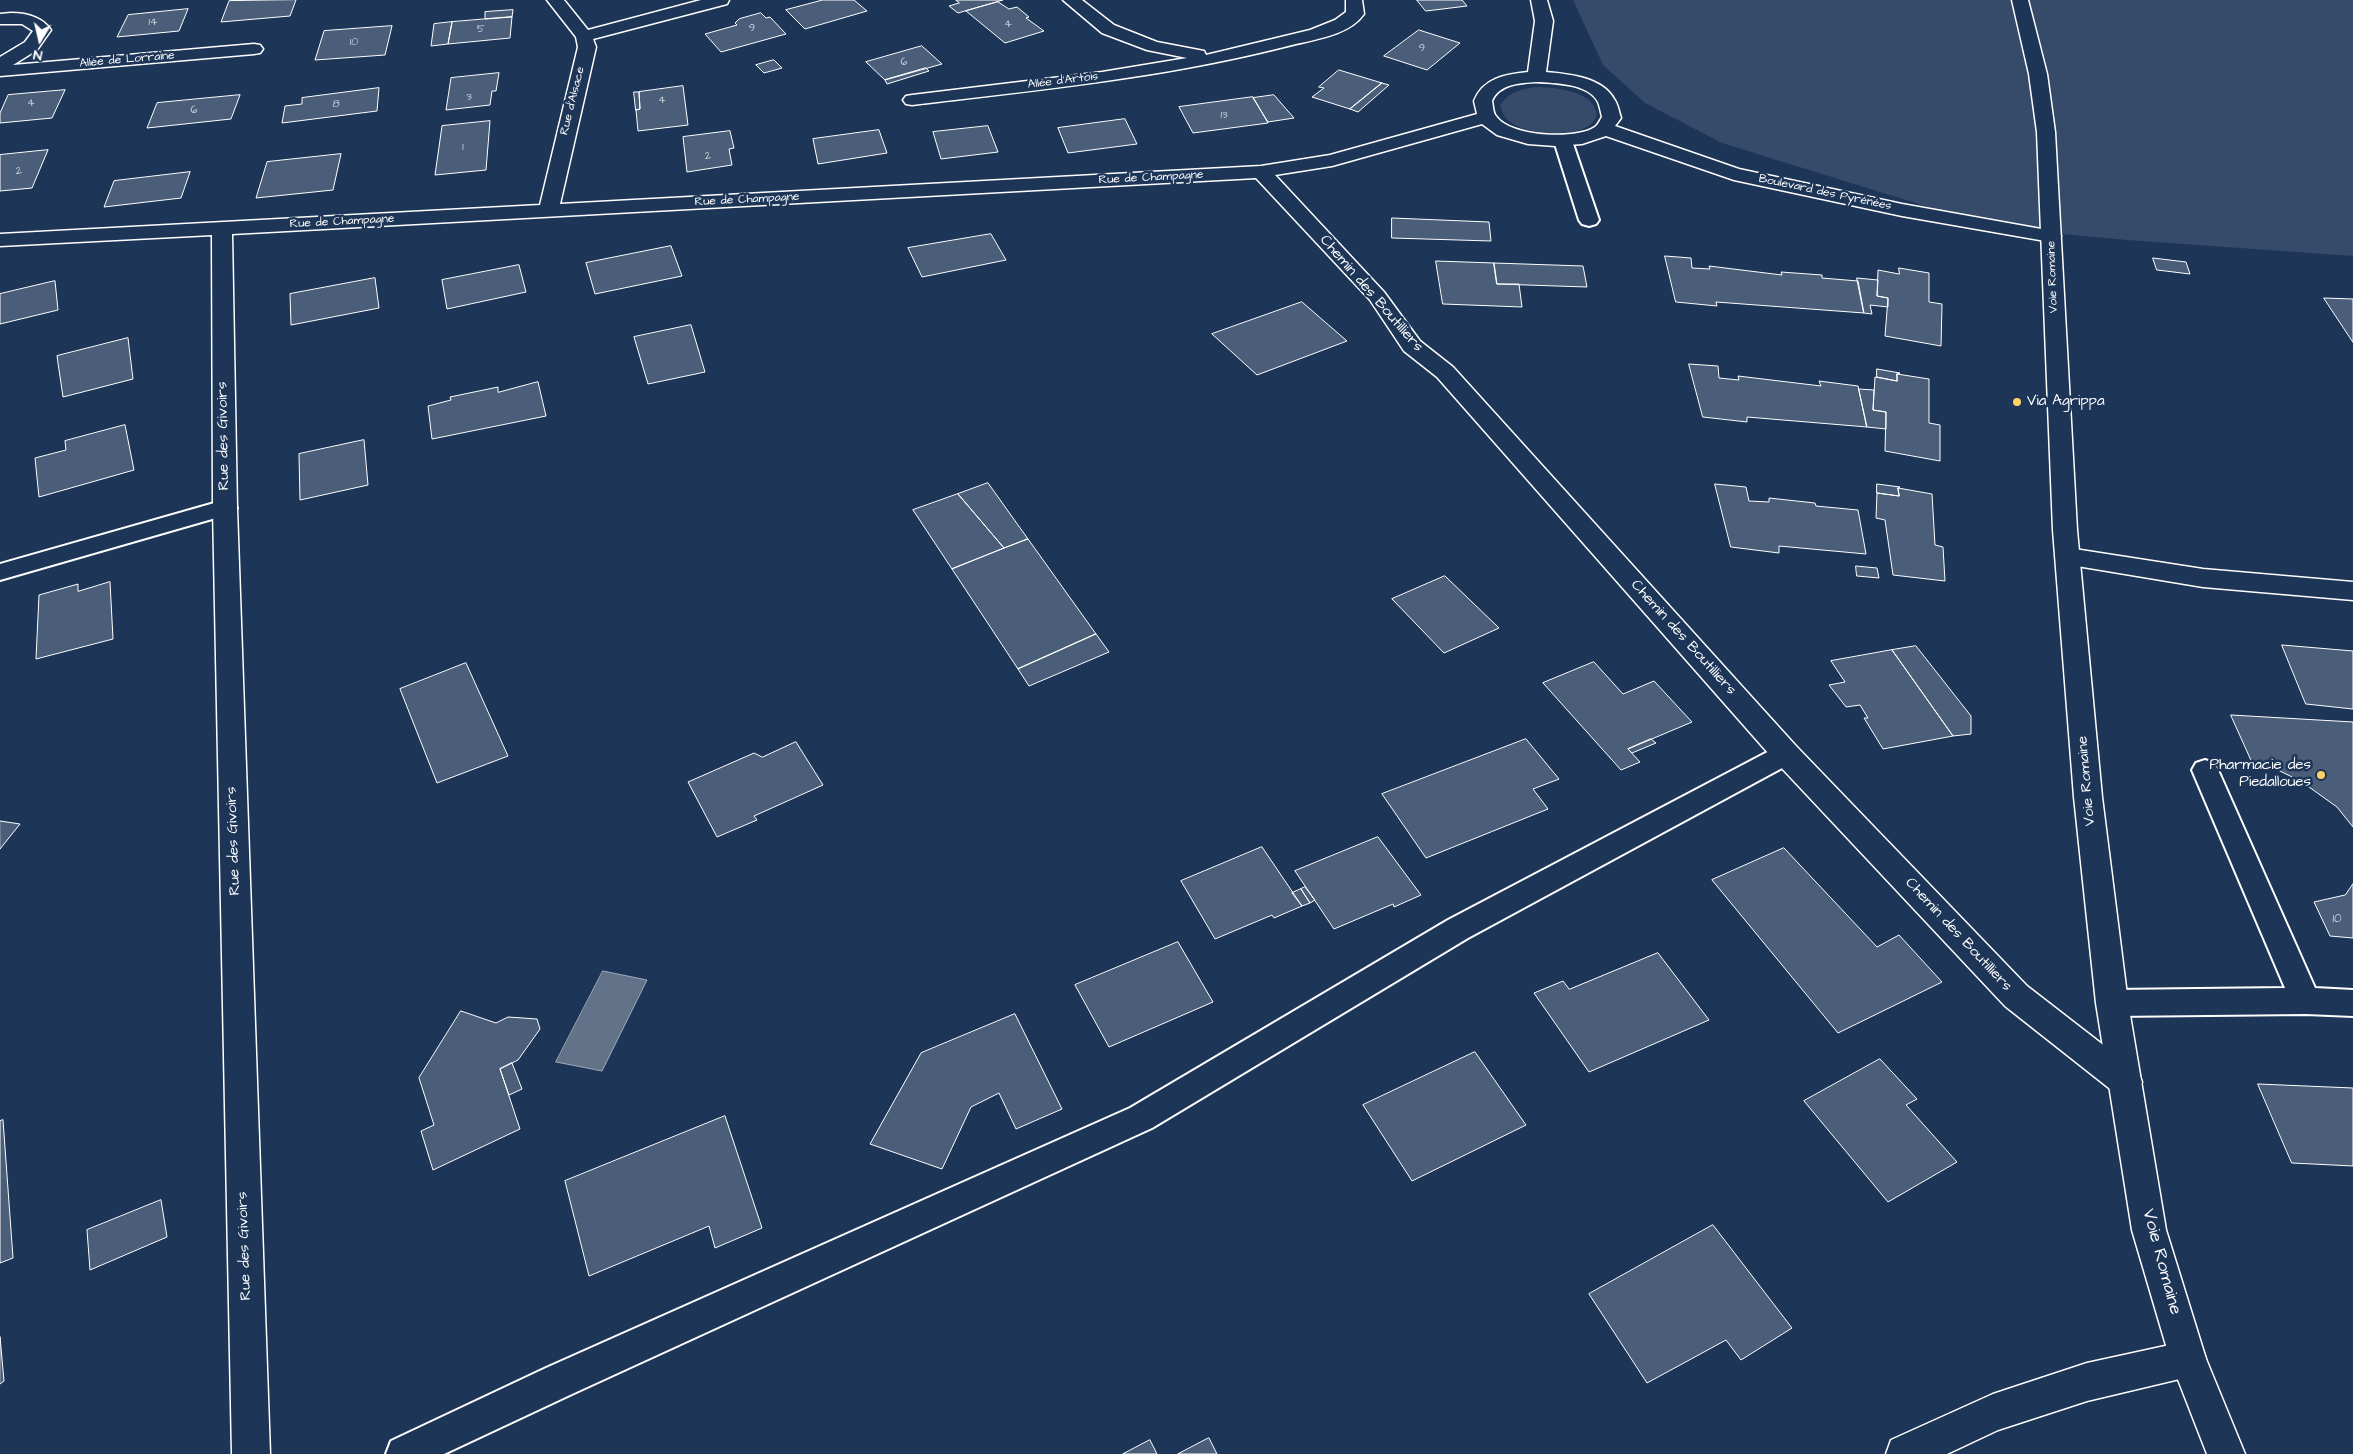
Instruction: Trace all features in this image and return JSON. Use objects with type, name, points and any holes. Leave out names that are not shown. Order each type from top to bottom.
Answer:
[{"type":"street","points":[[555,0],[584,36],[722,0]]},
{"type":"street","name":"Allée d'Artois","points":[[1071,0],[1108,29],[1130,39],[1179,52],[1214,58]]},
{"type":"street","name":"Allée d'Artois","points":[[912,100],[1137,72],[1270,46],[1347,22],[1355,14],[1354,0]]},
{"type":"street","points":[[1536,77],[1544,21],[1539,0]]},
{"type":"street","name":"Voie Romaine","points":[[2020,0],[2038,74],[2046,132],[2058,396],[2068,557],[2088,797],[2112,1003],[2149,1230],[2188,1359],[2226,1454]]},
{"type":"street","points":[[0,19],[27,20],[36,23],[42,30],[40,38],[0,64]]},
{"type":"street","name":"Rue d'Alsace","points":[[548,211],[587,47],[584,36]]},
{"type":"street","name":"Allée de Lorraine","points":[[0,71],[254,49]]},
{"type":"street","points":[[1536,77],[1576,82],[1593,90],[1605,99],[1612,109],[1612,119],[1605,129],[1592,136],[1563,141],[1534,140],[1515,134],[1498,127],[1487,117],[1482,108],[1484,98],[1490,90],[1502,83],[1518,78],[1536,77]]},
{"type":"street","name":"Rue de Champagne","points":[[0,240],[1261,172],[1332,160],[1487,117]]},
{"type":"street","name":"Boulevard des Pyrénées","points":[[1605,129],[1734,174],[1902,210],[2051,236]]},
{"type":"street","name":"Chemin des Boutilliers","points":[[1261,172],[1377,296],[1412,346],[1445,372],[1786,754],[2016,996],[2126,1082]]},
{"type":"street","name":"Rue des Givoirs","points":[[222,228],[225,508],[251,1454]]},
{"type":"street","points":[[2068,557],[2204,578],[2353,590]]},
{"type":"street","points":[[1905,1454],[1993,1413],[2087,1382],[2188,1359]]},
{"type":"lane","points":[[1563,141],[1589,220]]},
{"type":"lane","points":[[0,572],[225,508]]},
{"type":"lane","points":[[404,1454],[560,1381],[1141,1118],[1458,929],[1786,754]]},
{"type":"lane","points":[[2205,770],[2306,1001]]},
{"type":"lane","points":[[2112,1003],[2306,1001],[2353,1003]]},
{"type":"shaded area","points":[[1573,0],[2353,0],[2353,256],[2127,240],[1996,228],[1722,143],[1645,103],[1603,65]]},
{"type":"shaded area","points":[[1535,87],[1570,91],[1587,98],[1593,104],[1596,111],[1595,120],[1582,129],[1559,134],[1534,132],[1512,123],[1505,117],[1500,106],[1503,101],[1519,91]]},
{"type":"shaded area","points":[[603,971],[647,980],[602,1071],[556,1062]]},
{"type":"building","points":[[296,0],[290,16],[221,22],[229,1]]},
{"type":"building","points":[[823,0],[854,0],[867,11],[805,29],[786,10]]},
{"type":"building","points":[[956,0],[1003,0],[958,13],[949,6],[959,3]]},
{"type":"building","points":[[1417,0],[1462,0],[1467,6],[1426,11]]},
{"type":"building","points":[[998,2],[1009,9],[1017,7],[1029,17],[1026,18],[1044,31],[1005,43],[966,11]]},
{"type":"building","points":[[188,9],[179,31],[117,37],[128,15]]},
{"type":"building","points":[[513,10],[512,17],[485,19],[485,12]]},
{"type":"building","points":[[761,13],[766,18],[770,17],[786,34],[721,52],[705,34],[737,25],[735,23],[739,19]]},
{"type":"building","points":[[512,17],[510,38],[448,44],[452,22]]},
{"type":"building","points":[[452,22],[448,44],[431,46],[434,24]]},
{"type":"building","points":[[392,26],[385,55],[315,60],[324,31]]},
{"type":"building","points":[[1419,30],[1460,43],[1427,70],[1384,56]]},
{"type":"building","points":[[922,46],[942,64],[885,80],[866,62]]},
{"type":"building","points":[[774,60],[782,68],[764,73],[756,65]]},
{"type":"building","points":[[926,68],[929,71],[887,84],[885,80]]},
{"type":"building","points":[[1339,70],[1382,83],[1350,109],[1312,97],[1324,88],[1319,87]]},
{"type":"building","points":[[499,73],[496,91],[492,91],[490,105],[446,110],[451,78]]},
{"type":"building","points":[[1382,83],[1389,85],[1358,112],[1350,109]]},
{"type":"building","points":[[683,86],[688,125],[638,131],[636,110],[640,109],[639,92]]},
{"type":"building","points":[[379,88],[377,111],[282,123],[285,106],[302,104],[302,98]]},
{"type":"building","points":[[65,90],[52,118],[0,123],[0,113],[8,95]]},
{"type":"building","points":[[634,92],[639,92],[640,109],[636,110]]},
{"type":"building","points":[[240,95],[231,119],[147,128],[157,103]]},
{"type":"building","points":[[1274,95],[1294,118],[1268,122],[1253,98]]},
{"type":"building","points":[[1253,97],[1268,123],[1193,133],[1179,107]]},
{"type":"building","points":[[1125,119],[1137,144],[1068,153],[1058,128]]},
{"type":"building","points":[[490,121],[486,170],[435,175],[442,126]]},
{"type":"building","points":[[988,126],[998,152],[941,159],[933,132]]},
{"type":"building","points":[[879,130],[887,153],[818,164],[813,139]]},
{"type":"building","points":[[730,131],[734,148],[729,149],[732,165],[687,172],[683,137]]},
{"type":"building","points":[[48,150],[32,188],[0,191],[0,155]]},
{"type":"building","points":[[341,154],[333,190],[256,198],[267,162]]},
{"type":"building","points":[[190,172],[181,198],[104,207],[114,181]]},
{"type":"building","points":[[1392,218],[1489,222],[1491,241],[1392,238]]},
{"type":"building","points":[[991,234],[1006,260],[922,277],[908,248]]},
{"type":"building","points":[[671,246],[682,276],[595,294],[586,263]]},
{"type":"building","points":[[1665,256],[1691,258],[1692,268],[1710,269],[1709,266],[1782,275],[1781,272],[1822,275],[1822,278],[1858,281],[1864,313],[1716,302],[1717,306],[1676,302]]},
{"type":"building","points":[[2153,258],[2186,262],[2190,274],[2157,270]]},
{"type":"building","points":[[1436,261],[1494,263],[1497,284],[1519,284],[1522,307],[1443,304]]},
{"type":"building","points":[[1494,263],[1583,266],[1587,287],[1497,284]]},
{"type":"building","points":[[519,265],[526,292],[447,309],[442,280]]},
{"type":"building","points":[[1899,268],[1929,273],[1929,302],[1942,304],[1941,346],[1885,336],[1888,298],[1877,296],[1878,270],[1899,274]]},
{"type":"building","points":[[375,278],[379,308],[291,325],[290,294]]},
{"type":"building","points":[[1857,278],[1878,280],[1877,296],[1888,298],[1888,307],[1870,305],[1872,314],[1864,313]]},
{"type":"building","points":[[55,281],[58,310],[0,324],[0,294]]},
{"type":"building","points":[[2324,298],[2353,299],[2353,342]]},
{"type":"building","points":[[1302,302],[1347,341],[1257,375],[1212,334]]},
{"type":"building","points":[[691,325],[705,372],[648,384],[634,337]]},
{"type":"building","points":[[128,338],[133,379],[63,397],[57,356]]},
{"type":"building","points":[[1689,364],[1718,366],[1719,378],[1739,380],[1738,376],[1821,386],[1819,381],[1858,386],[1867,427],[1747,417],[1747,422],[1703,417]]},
{"type":"building","points":[[1877,369],[1900,373],[1897,374],[1897,381],[1877,377]]},
{"type":"building","points":[[1897,374],[1929,379],[1929,423],[1940,425],[1940,461],[1885,451],[1886,412],[1873,410],[1875,377],[1897,381]]},
{"type":"building","points":[[538,382],[546,416],[432,439],[428,406],[451,400],[450,397],[498,387],[498,392]]},
{"type":"building","points":[[1859,389],[1874,390],[1873,410],[1886,412],[1886,429],[1867,427]]},
{"type":"building","points":[[125,425],[134,470],[39,497],[35,458],[66,450],[65,441]]},
{"type":"building","points":[[364,440],[368,485],[300,500],[299,454]]},
{"type":"building","points":[[988,483],[1028,539],[1004,548],[958,494]]},
{"type":"building","points":[[1715,484],[1746,487],[1749,501],[1769,502],[1769,498],[1815,503],[1816,506],[1858,510],[1866,554],[1779,546],[1779,553],[1731,547]]},
{"type":"building","points":[[1877,484],[1900,487],[1898,488],[1899,496],[1877,493]]},
{"type":"building","points":[[1898,488],[1932,494],[1935,545],[1943,547],[1945,581],[1893,575],[1885,520],[1876,518],[1877,493],[1899,496]]},
{"type":"building","points":[[958,494],[1004,548],[952,569],[913,510]]},
{"type":"building","points":[[1028,539],[1096,634],[1018,669],[952,569]]},
{"type":"building","points":[[1856,566],[1877,568],[1879,578],[1857,576]]},
{"type":"building","points":[[1445,576],[1499,628],[1444,653],[1392,599]]},
{"type":"building","points":[[110,582],[113,639],[36,659],[39,595],[78,584],[78,591]]},
{"type":"building","points":[[1096,634],[1109,652],[1029,686],[1018,669]]},
{"type":"building","points":[[2282,645],[2353,651],[2353,709],[2306,704]]},
{"type":"building","points":[[1916,646],[1971,716],[1971,734],[1953,736],[1892,650]]},
{"type":"building","points":[[1892,650],[1953,736],[1883,749],[1864,718],[1868,718],[1860,705],[1846,707],[1829,685],[1845,682],[1831,661]]},
{"type":"building","points":[[1594,662],[1623,694],[1654,681],[1692,722],[1628,749],[1640,762],[1621,770],[1543,683]]},
{"type":"building","points":[[466,663],[508,756],[437,783],[400,689]]},
{"type":"building","name":"Pharmacie des Piedalloues","points":[[2231,715],[2353,722],[2353,827],[2337,807],[2302,782],[2276,769],[2253,764]]},
{"type":"building","points":[[1526,739],[1559,779],[1533,789],[1548,809],[1426,858],[1382,794]]},
{"type":"building","points":[[1651,739],[1656,743],[1632,753],[1628,749]]},
{"type":"building","points":[[796,742],[823,785],[754,816],[757,820],[717,837],[688,782],[754,753],[762,757]]},
{"type":"building","points":[[0,821],[20,824],[0,849]]},
{"type":"building","points":[[1378,837],[1421,895],[1394,907],[1393,904],[1334,929],[1295,871]]},
{"type":"building","points":[[1262,847],[1302,906],[1274,918],[1272,915],[1215,939],[1181,881]]},
{"type":"building","points":[[1784,848],[1877,947],[1899,935],[1942,982],[1838,1033],[1712,880]]},
{"type":"building","points":[[2353,884],[2353,938],[2330,936],[2314,902],[2345,895]]},
{"type":"building","points":[[1305,887],[1315,900],[1310,903],[1301,889]]},
{"type":"building","points":[[1301,889],[1310,903],[1302,906],[1292,893]]},
{"type":"building","points":[[1178,942],[1213,1002],[1109,1047],[1075,985]]},
{"type":"building","points":[[1658,953],[1709,1020],[1589,1072],[1534,993],[1563,981],[1569,989]]},
{"type":"building","points":[[461,1011],[496,1023],[508,1017],[537,1019],[540,1029],[518,1060],[500,1069],[520,1129],[433,1170],[421,1131],[434,1125],[419,1078]]},
{"type":"building","points":[[1015,1014],[1062,1109],[1016,1129],[999,1093],[971,1107],[942,1169],[870,1144],[921,1053]]},
{"type":"building","points":[[1475,1052],[1526,1125],[1412,1181],[1363,1105]]},
{"type":"building","points":[[1880,1059],[1917,1099],[1906,1105],[1957,1162],[1888,1202],[1804,1101]]},
{"type":"building","points":[[512,1063],[522,1089],[509,1095],[500,1069]]},
{"type":"building","points":[[2258,1084],[2353,1088],[2353,1166],[2292,1163]]},
{"type":"building","points":[[725,1116],[762,1228],[715,1248],[709,1226],[589,1276],[565,1181]]},
{"type":"building","points":[[3,1120],[13,1258],[0,1263],[0,1121]]},
{"type":"building","points":[[161,1200],[167,1237],[90,1270],[87,1230]]},
{"type":"building","points":[[1713,1225],[1792,1328],[1741,1360],[1726,1340],[1647,1383],[1589,1294]]},
{"type":"building","points":[[0,1337],[4,1381],[0,1384]]},
{"type":"building","points":[[1209,1438],[1217,1454],[1178,1454]]},
{"type":"building","points":[[1150,1440],[1157,1454],[1123,1454]]},
{"type":"place","name":"Via Agrippa","points":[[2017,402]]},
{"type":"place","name":"Pharmacie des Piedalloues","points":[[2321,775]]}]
